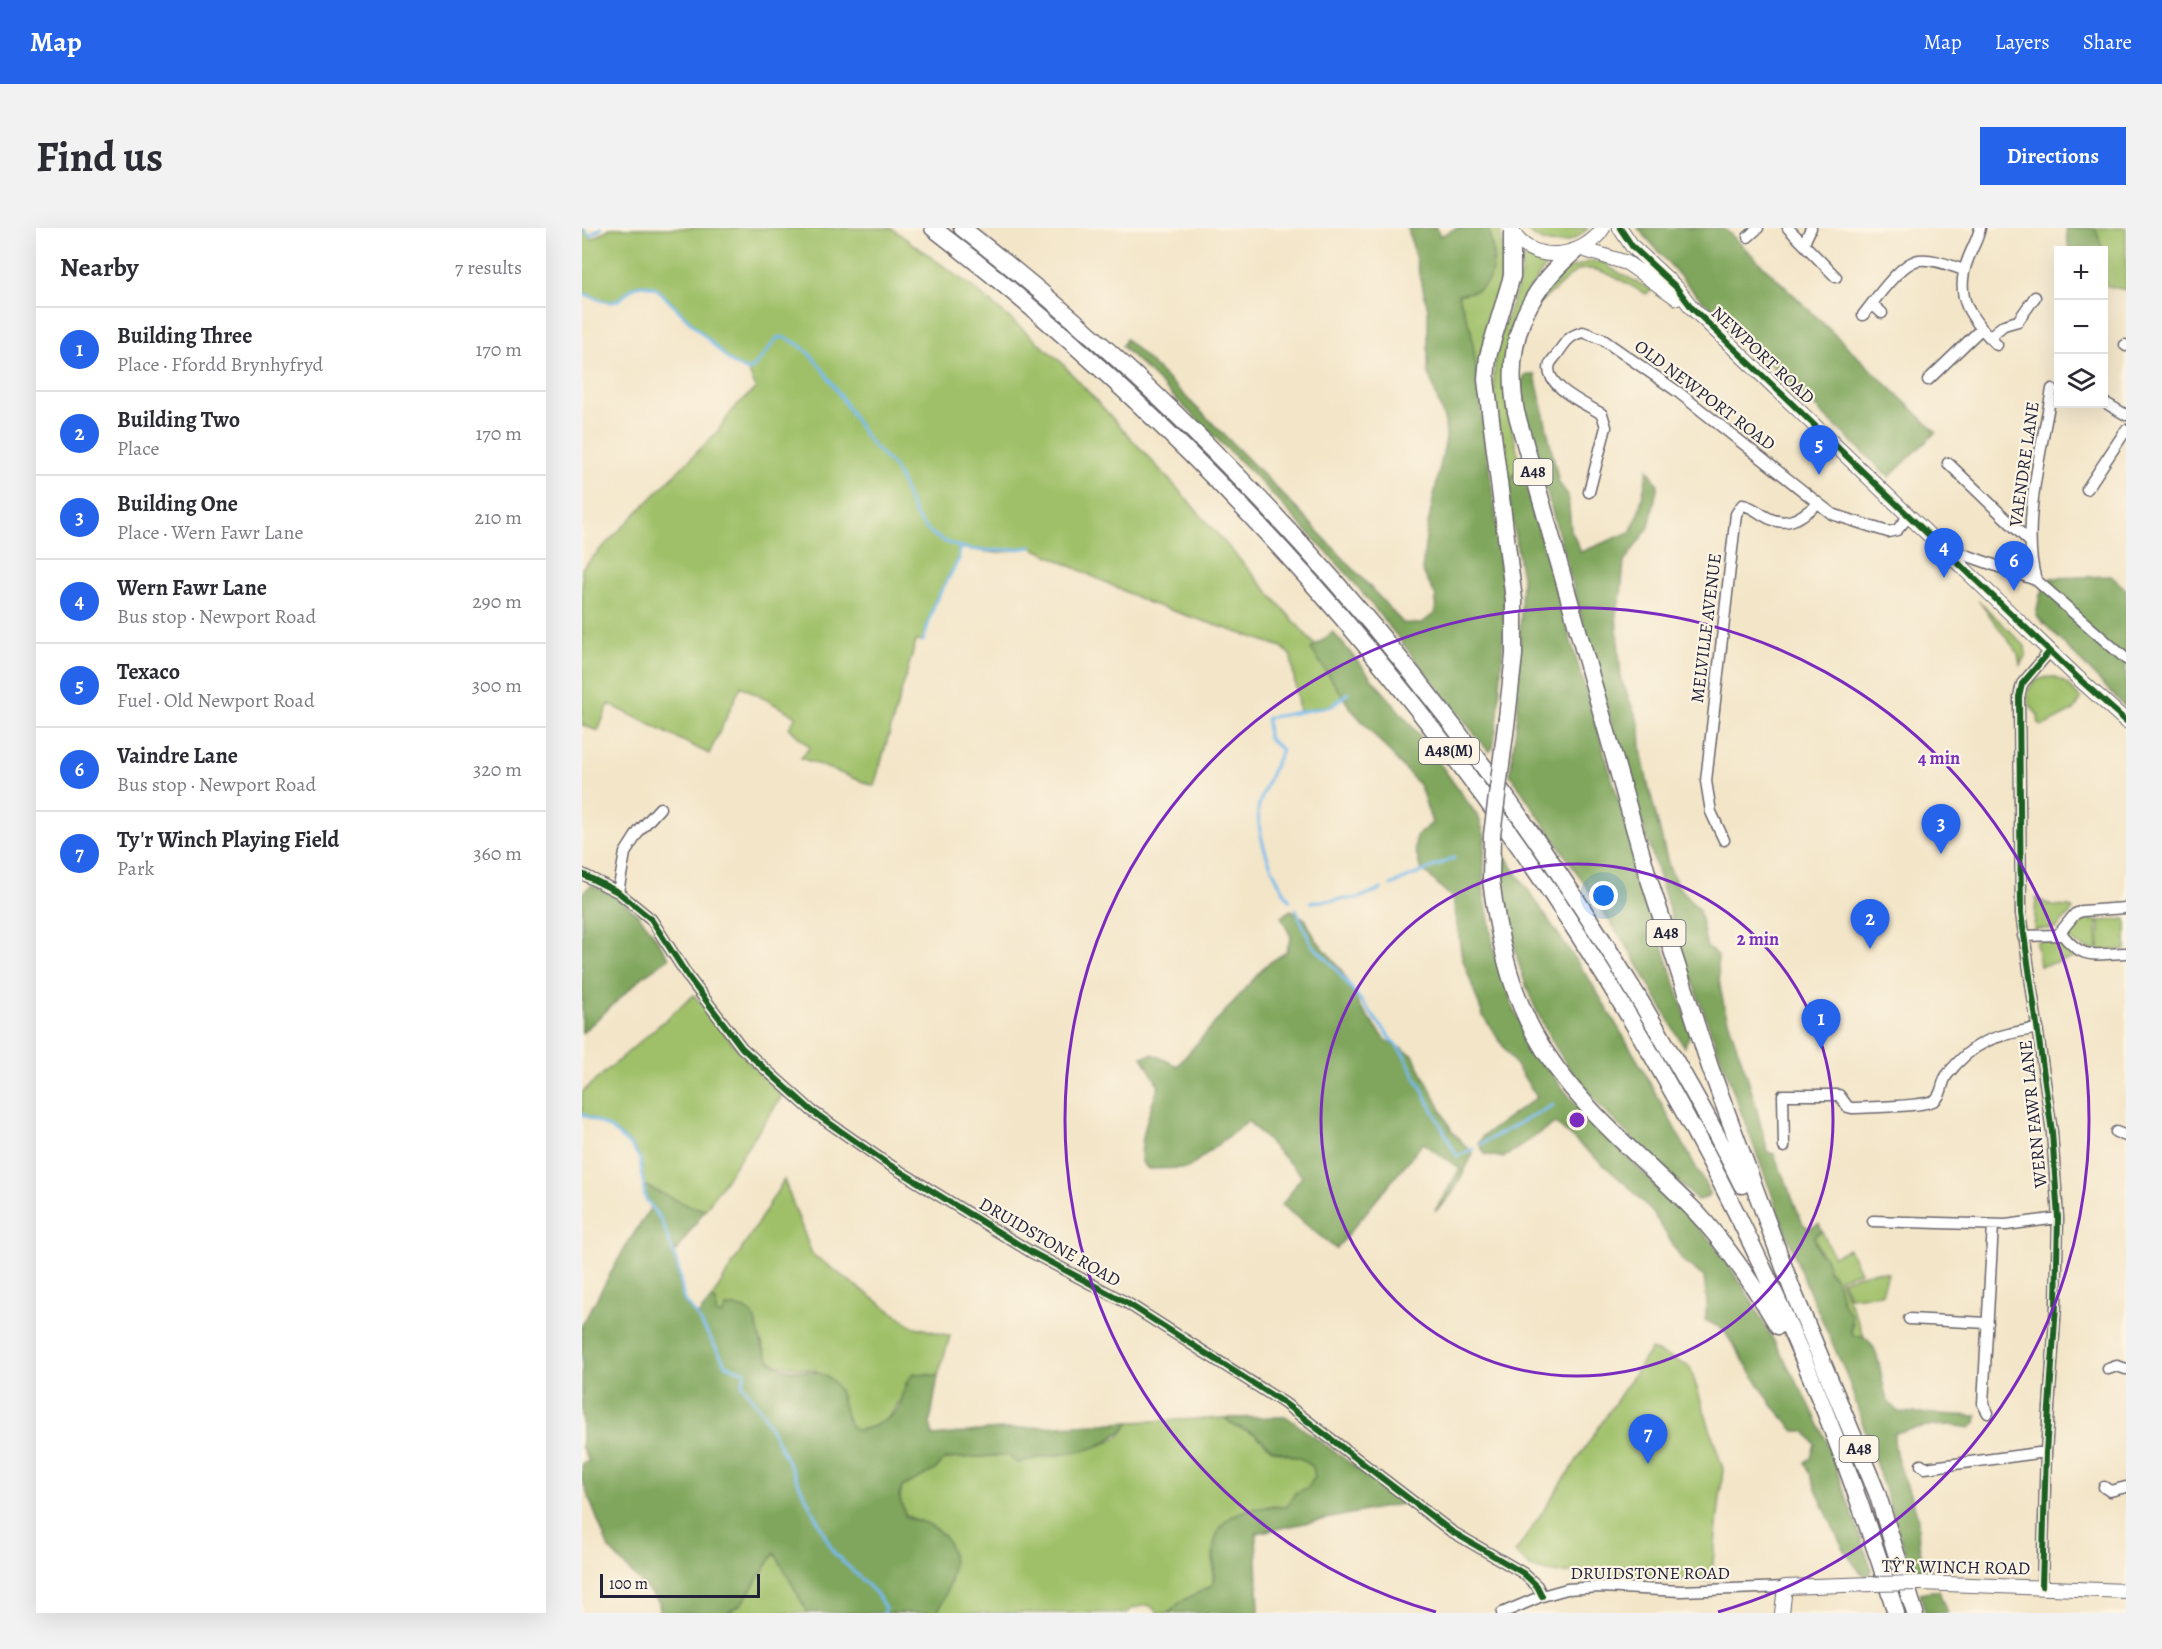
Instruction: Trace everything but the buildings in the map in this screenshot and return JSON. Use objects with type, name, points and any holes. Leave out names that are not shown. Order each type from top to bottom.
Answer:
[{"type":"highway","name":"A48(M)","points":[[933,228],[1073,345],[1210,476],[1318,592],[1438,738],[1510,835],[1577,934],[1646,1047],[1722,1186],[1815,1389]]},
{"type":"highway","name":"A48(M)","points":[[962,228],[1124,366],[1244,484],[1331,578],[1451,723],[1586,912],[1652,1021],[1726,1154],[1792,1289]]},
{"type":"highway","name":"A48","points":[[1511,230],[1512,276],[1488,356],[1486,380],[1514,600],[1514,655],[1492,835],[1491,880],[1497,921],[1509,972],[1523,1009],[1547,1053],[1587,1107],[1691,1208],[1728,1250],[1764,1303],[1815,1389],[1858,1499],[1896,1613]]},
{"type":"highway","name":"A48","points":[[1578,250],[1547,278],[1523,318],[1511,371],[1516,412],[1662,923],[1737,1147],[1792,1289],[1877,1493],[1915,1613]]},
{"type":"main road","points":[[1578,250],[1594,241],[1603,228]]},
{"type":"main road","name":"NEWPORT ROAD","points":[[1620,228],[1632,246],[1676,287],[1692,308],[2126,721]]},
{"type":"main road","name":"NEWPORT ROAD","points":[[1511,230],[1520,242],[1532,249],[1552,253],[1578,250],[1627,263],[1692,308]]},
{"type":"main road","name":"TŶ'R WINCH ROAD","points":[[1785,1587],[1921,1583],[2126,1591]]},
{"type":"main road","points":[[1782,1613],[1785,1587]]},
{"type":"street","points":[[1748,237],[1758,228]]},
{"type":"street","points":[[1788,228],[1836,277]]},
{"type":"street","points":[[1804,243],[1811,228]]},
{"type":"street","points":[[1980,228],[1964,270],[1963,299],[1971,318],[1989,337]]},
{"type":"street","points":[[1863,315],[1898,265],[1920,260],[1964,270]]},
{"type":"street","points":[[1928,380],[2004,326],[2018,321],[2035,297]]},
{"type":"street","points":[[1872,304],[1882,314]]},
{"type":"street","name":"OLD NEWPORT ROAD","points":[[1589,492],[1606,427],[1605,419],[1602,414],[1552,382],[1549,373],[1550,365],[1567,340],[1575,334],[1592,333],[1705,413],[1817,504],[1839,518],[1888,532],[1897,530],[1909,516]]},
{"type":"street","name":"VAENDRE LANE","points":[[2036,580],[2030,542],[2035,490],[2052,389]]},
{"type":"street","points":[[2108,405],[2126,415]]},
{"type":"street","points":[[2087,489],[2126,430]]},
{"type":"street","points":[[1948,463],[2030,542]]},
{"type":"street","name":"MELVILLE AVENUE","points":[[1724,840],[1711,812],[1706,781],[1736,514],[1742,505],[1749,506],[1770,520],[1787,523],[1804,515],[1817,504]]},
{"type":"street","name":"NEWPORT ROAD","points":[[1942,547],[2036,580],[2126,659]]},
{"type":"street","name":"WERN FAWR LANE","points":[[2042,1586],[2046,1452],[2056,1305],[2058,1218],[2052,1132],[2023,936],[2019,697],[2022,684],[2050,651]]},
{"type":"street","points":[[618,892],[625,853],[639,831],[660,808]]},
{"type":"street","name":"DRUIDSTONE ROAD","points":[[582,874],[618,892],[651,919],[689,978],[742,1048],[812,1111],[885,1162],[1031,1252],[1127,1303],[1284,1404],[1451,1531],[1523,1573],[1537,1586],[1542,1596],[1567,1589],[1601,1587],[1681,1591],[1785,1587]]},
{"type":"street","points":[[2023,936],[2061,933],[2075,914],[2082,911],[2126,908]]},
{"type":"street","points":[[2061,933],[2072,947],[2083,954],[2126,953]]},
{"type":"street","points":[[1784,1147],[1784,1095],[1839,1095],[1848,1107],[1852,1108],[1929,1102],[1941,1093],[1946,1076],[1983,1041],[1998,1035],[2038,1028]]},
{"type":"street","points":[[1873,1221],[1993,1225],[2058,1218]]},
{"type":"street","points":[[1988,1413],[1983,1404],[1993,1225]]},
{"type":"street","points":[[1909,1319],[1988,1323]]},
{"type":"street","points":[[2108,1369],[2117,1366],[2126,1369]]},
{"type":"street","points":[[1921,1465],[1925,1468],[2046,1452]]},
{"type":"street","points":[[2104,1487],[2110,1491],[2126,1487]]},
{"type":"street","points":[[1502,1613],[1542,1596]]},
{"type":"green space","points":[[610,228],[891,228],[971,286],[1059,360],[1175,486],[1322,653],[1348,693],[1332,706],[1299,712],[1291,656],[1282,647],[1149,603],[1031,547],[997,553],[959,548],[959,559],[935,602],[923,641],[916,641],[874,786],[801,758],[810,747],[789,728],[796,716],[741,686],[709,754],[609,704],[598,731],[582,725],[582,568],[717,432],[735,407],[756,388],[748,371],[732,363],[656,288],[646,285],[638,286],[621,299],[609,302],[582,293],[582,229],[593,239]]},
{"type":"green space","points":[[1408,228],[1437,228],[1440,236],[1457,228],[1488,228],[1492,250],[1493,261],[1488,280],[1472,292],[1458,294],[1471,331],[1497,526],[1505,614],[1498,716],[1493,748],[1489,752],[1349,576],[1255,476],[1122,346],[1126,339],[1197,408],[1302,514],[1403,623],[1421,624],[1435,613],[1436,597],[1422,570],[1427,529],[1446,438],[1445,422],[1428,371],[1428,309]]},
{"type":"green space","points":[[1488,228],[1499,228],[1503,248],[1503,268],[1496,306],[1480,363],[1478,383],[1471,331],[1458,294],[1465,294],[1495,259]]},
{"type":"green space","points":[[1525,228],[1588,228],[1581,235],[1565,242],[1548,243],[1532,235]]},
{"type":"green space","points":[[1638,228],[1724,228],[1936,432],[1889,477],[1693,291]]},
{"type":"green space","points":[[2066,228],[2095,228],[2102,246],[2068,246]]},
{"type":"green space","points":[[2073,228],[2126,228],[2126,290],[2108,286],[2108,246],[2098,246]]},
{"type":"green space","points":[[1523,256],[1546,266],[1528,293],[1516,318],[1509,342],[1506,392],[1523,475],[1516,473],[1507,491],[1496,420],[1495,366],[1500,337],[1516,292]]},
{"type":"green space","points":[[1591,261],[1608,263],[1608,267],[1652,290],[1646,294],[1609,274],[1589,269],[1579,270],[1539,302],[1564,271]]},
{"type":"green space","points":[[1524,375],[1535,375],[1559,483],[1568,495],[1571,530],[1581,552],[1630,532],[1638,516],[1648,469],[1658,485],[1649,527],[1624,562],[1621,595],[1616,613],[1621,679],[1640,726],[1641,750],[1647,780],[1669,867],[1678,886],[1699,910],[1707,948],[1718,955],[1718,970],[1726,1012],[1751,1088],[1768,1152],[1774,1154],[1803,1224],[1809,1228],[1819,1224],[1822,1231],[1814,1236],[1819,1253],[1827,1259],[1828,1271],[1836,1279],[1844,1304],[1851,1315],[1851,1332],[1854,1336],[1863,1337],[1870,1342],[1875,1351],[1889,1402],[1898,1412],[1977,1416],[1976,1423],[1970,1428],[1951,1425],[1927,1426],[1894,1433],[1896,1454],[1917,1515],[1920,1549],[1925,1561],[1931,1567],[1927,1578],[1917,1578],[1909,1564],[1847,1376],[1802,1275],[1687,967],[1608,713],[1519,391]]},
{"type":"green space","points":[[1516,473],[1523,475],[1640,874],[1691,1032],[1684,1047],[1630,951],[1510,774],[1517,720],[1522,577],[1507,491],[1511,477]]},
{"type":"green space","points":[[2111,576],[2126,589],[2126,708],[2036,615],[2040,595],[2051,578]]},
{"type":"green space","points":[[1978,600],[2025,646],[2026,654],[2020,665],[2018,653]]},
{"type":"green space","points":[[1333,632],[1420,736],[1479,818],[1485,837],[1483,887],[1495,955],[1515,1012],[1546,1067],[1580,1110],[1713,1243],[1744,1288],[1808,1402],[1827,1442],[1872,1570],[1868,1577],[1859,1570],[1841,1543],[1805,1462],[1811,1458],[1815,1444],[1805,1431],[1795,1431],[1773,1406],[1723,1329],[1705,1320],[1707,1303],[1704,1277],[1683,1261],[1653,1213],[1629,1187],[1555,1123],[1503,1158],[1485,1154],[1479,1143],[1483,1136],[1537,1097],[1483,1016],[1462,957],[1453,899],[1420,867],[1415,848],[1416,836],[1432,823],[1420,786],[1351,709],[1311,649]]},
{"type":"green space","points":[[2053,677],[2066,683],[2081,699],[2074,710],[2043,726],[2039,725],[2038,715],[2029,701],[2029,689],[2037,680]]},
{"type":"green space","points":[[1503,853],[1594,987],[1638,1061],[1710,1193],[1706,1198],[1697,1200],[1617,1124],[1571,1071],[1553,1043],[1525,983],[1516,952],[1504,887]]},
{"type":"green space","points":[[592,885],[618,899],[637,914],[669,958],[645,975],[582,1033],[582,893]]},
{"type":"green space","points":[[2036,898],[2052,906],[2070,907],[2073,910],[2056,929],[2034,929]]},
{"type":"green space","points":[[1291,910],[1305,919],[1315,938],[1341,970],[1362,1010],[1386,1040],[1413,1055],[1452,1131],[1473,1154],[1453,1192],[1435,1211],[1460,1169],[1423,1143],[1336,1249],[1282,1205],[1302,1176],[1248,1121],[1188,1168],[1148,1169],[1141,1161],[1146,1123],[1159,1086],[1142,1057],[1153,1054],[1177,1066],[1266,965],[1286,952],[1291,937],[1281,917]]},
{"type":"green space","points":[[2092,913],[2092,921],[2097,921],[2098,947],[2094,952],[2071,941],[2069,932],[2074,919]]},
{"type":"green space","points":[[2126,919],[2126,950],[2099,951],[2100,921]]},
{"type":"green space","points":[[2038,941],[2060,942],[2074,958],[2040,966],[2036,943]]},
{"type":"green space","points":[[694,995],[743,1056],[782,1096],[705,1210],[687,1205],[643,1185],[641,1161],[632,1145],[616,1132],[582,1114],[582,1092]]},
{"type":"green space","points":[[784,1180],[812,1254],[912,1326],[950,1336],[938,1376],[926,1374],[907,1381],[896,1408],[883,1422],[875,1426],[855,1430],[848,1423],[840,1395],[815,1370],[774,1364],[767,1357],[762,1343],[727,1307],[722,1315],[715,1313],[716,1301],[712,1298]]},
{"type":"green space","points":[[643,1185],[687,1205],[705,1210],[674,1254],[684,1300],[697,1316],[712,1298],[716,1301],[716,1313],[722,1315],[726,1307],[739,1307],[748,1311],[757,1325],[761,1344],[771,1361],[786,1369],[812,1372],[828,1377],[838,1389],[848,1419],[855,1430],[874,1426],[892,1415],[900,1405],[906,1384],[913,1373],[938,1376],[930,1423],[933,1436],[987,1430],[1130,1422],[1105,1443],[1078,1452],[1017,1463],[1008,1455],[945,1459],[935,1470],[902,1487],[899,1496],[906,1517],[928,1524],[940,1532],[948,1542],[952,1553],[953,1564],[948,1589],[937,1613],[808,1613],[775,1553],[741,1604],[727,1613],[660,1613],[659,1602],[609,1549],[582,1480],[582,1463],[589,1461],[582,1448],[582,1325],[623,1251],[651,1207],[645,1198]]},
{"type":"green space","points":[[1822,1231],[1833,1256],[1849,1249],[1860,1272],[1839,1278],[1864,1336],[1854,1336],[1851,1332],[1853,1324],[1844,1309],[1836,1280],[1828,1271],[1814,1236]]},
{"type":"green space","points":[[1876,1271],[1888,1273],[1882,1294],[1849,1297],[1842,1280]]},
{"type":"green space","points":[[1651,1349],[1690,1367],[1723,1469],[1711,1581],[1548,1572],[1532,1568],[1515,1553]]},
{"type":"green space","points":[[1287,1417],[1405,1503],[1256,1533],[1259,1613],[1164,1613],[1170,1612],[1180,1602],[1213,1585],[1214,1548],[1222,1525],[1240,1512],[1251,1509],[1287,1507],[1295,1493],[1307,1488],[1315,1477],[1313,1467],[1302,1459],[1272,1449],[1255,1434],[1233,1425],[1225,1418]]},
{"type":"green space","points":[[1225,1418],[1233,1425],[1255,1434],[1272,1449],[1302,1459],[1313,1467],[1315,1477],[1307,1488],[1295,1493],[1287,1507],[1268,1506],[1213,1551],[1213,1585],[1180,1602],[1170,1613],[1159,1613],[1149,1605],[1132,1608],[1127,1613],[937,1613],[951,1581],[926,1523],[907,1515],[901,1507],[902,1487],[935,1470],[944,1459],[1008,1455],[1017,1463],[1098,1446],[1120,1435],[1130,1422]]},
{"type":"green space","points":[[775,1553],[808,1613],[727,1613],[741,1604]]},
{"type":"green space","points":[[1939,1591],[1947,1613],[1925,1613],[1920,1593]]},
{"type":"waterway","points":[[584,230],[590,236],[601,228]]},
{"type":"waterway","points":[[582,293],[609,302],[621,299],[638,286],[646,285],[656,288],[732,363],[748,371],[754,367],[778,337],[791,340],[804,349],[828,377],[866,437],[894,468],[916,516],[931,533],[943,541],[971,549],[1001,550],[1031,547]]},
{"type":"waterway","points":[[923,641],[935,602],[959,559],[959,548]]},
{"type":"waterway","points":[[1290,901],[1268,858],[1259,822],[1259,805],[1282,750],[1268,738],[1267,718],[1332,706],[1348,693]]},
{"type":"waterway","points":[[1391,885],[1454,858]]},
{"type":"waterway","points":[[1311,902],[1359,898],[1381,889]]},
{"type":"waterway","points":[[1296,909],[1311,944],[1332,964],[1404,1055],[1457,1156],[1473,1149]]},
{"type":"waterway","points":[[1481,1144],[1553,1105]]},
{"type":"waterway","points":[[582,1114],[610,1128],[631,1146],[640,1159],[645,1198],[661,1220],[677,1263],[684,1300],[697,1316],[726,1365],[745,1372],[742,1384],[764,1415],[834,1553],[876,1593],[885,1608],[884,1613]]},
{"type":"cycle path","points":[[1620,228],[1632,246],[1676,287],[1692,308],[2077,677],[2126,721]]},
{"type":"cycle path","points":[[2042,1586],[2046,1452],[2056,1305],[2058,1218],[2052,1132],[2021,913],[2019,697],[2022,684],[2050,651]]},
{"type":"cycle path","points":[[582,874],[618,892],[651,919],[689,978],[742,1048],[812,1111],[885,1162],[1031,1252],[1127,1303],[1284,1403],[1451,1531],[1523,1573],[1537,1586],[1542,1596]]},
{"type":"place","name":"Texaco","points":[[1819,475]]},
{"type":"place","name":"Wern Fawr Lane","points":[[1944,578]]},
{"type":"place","name":"Vaindre Lane","points":[[2014,591]]},
{"type":"place","name":"Building One","points":[[1941,854]]},
{"type":"place","name":"Building Two","points":[[1870,949]]},
{"type":"place","name":"Building Three","points":[[1821,1049]]},
{"type":"place","name":"Ty'r Winch Playing Field","points":[[1648,1464]]}]
